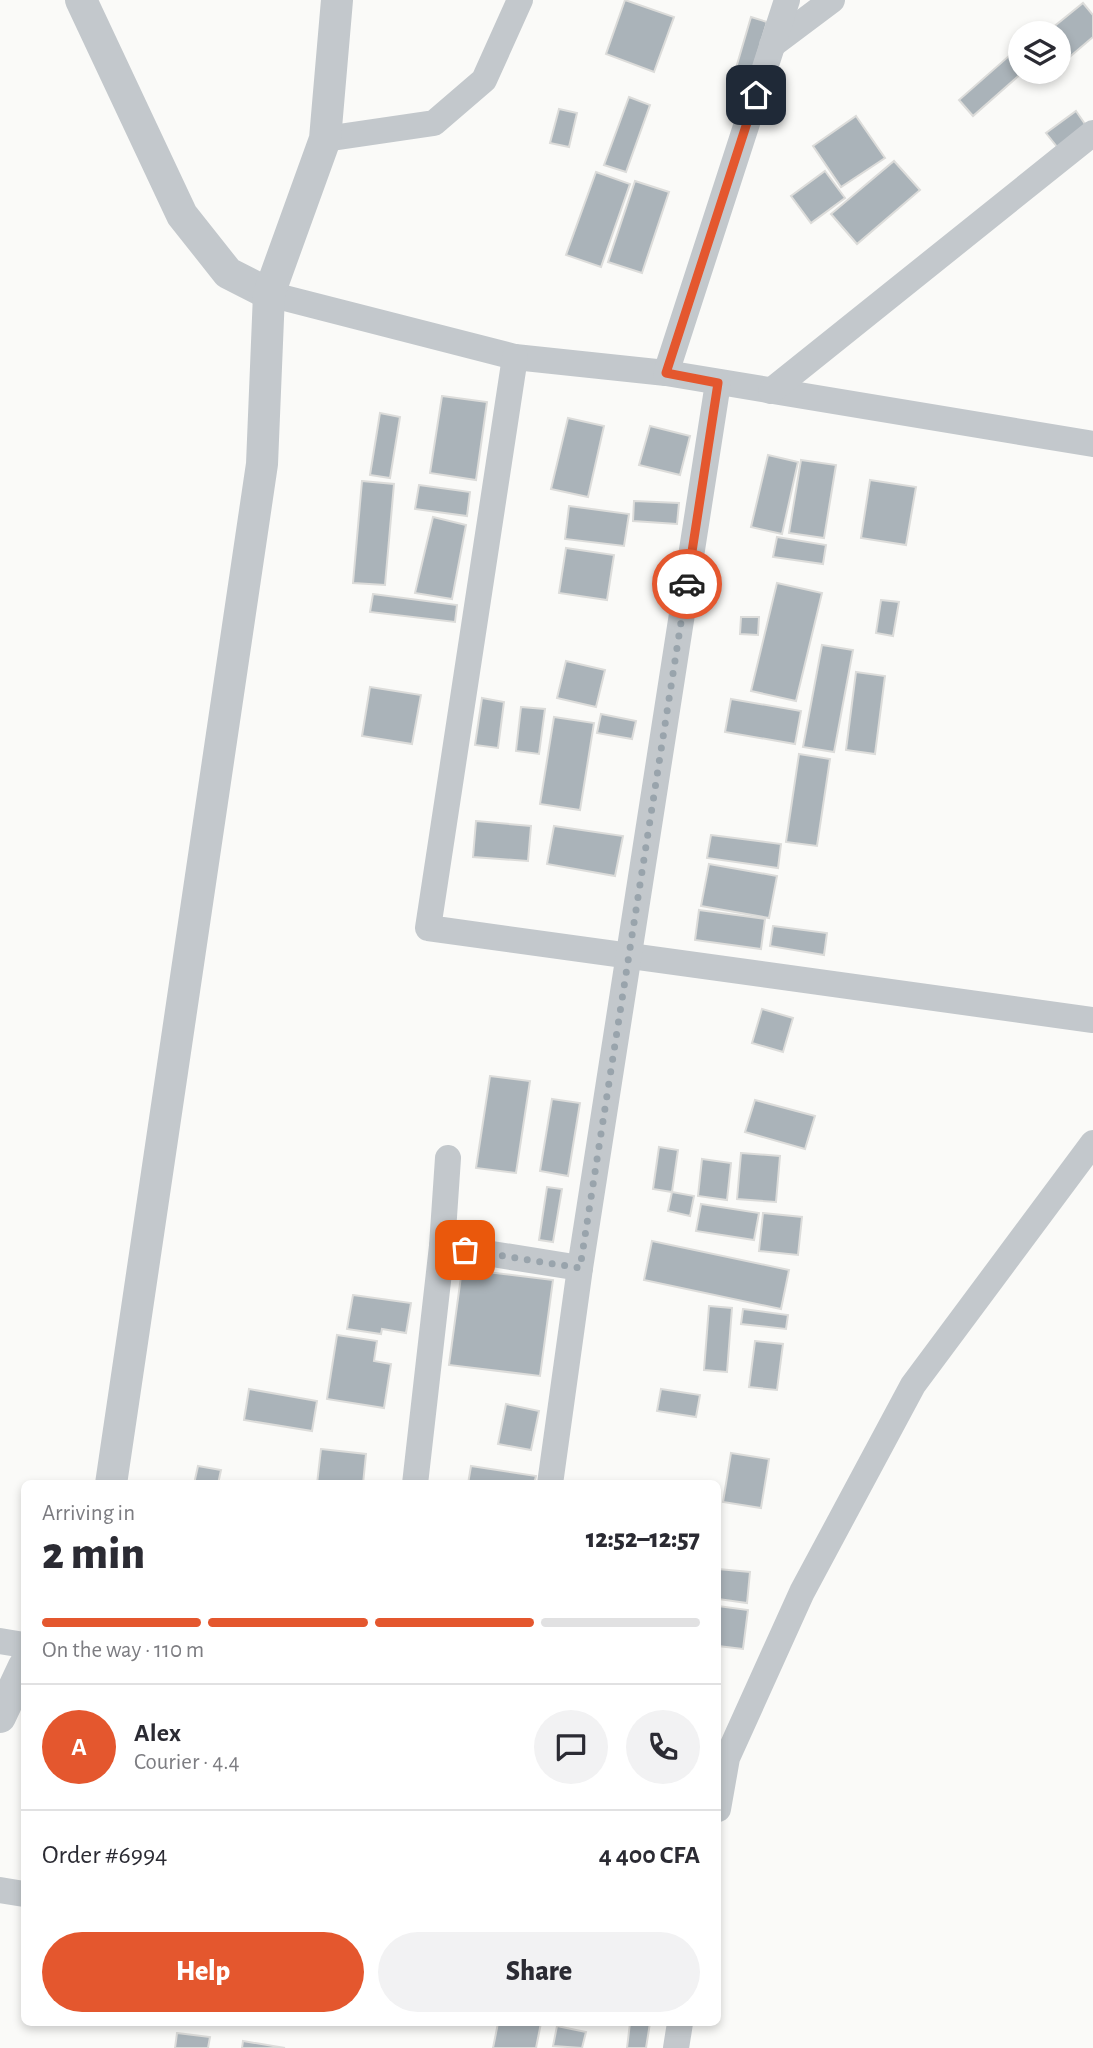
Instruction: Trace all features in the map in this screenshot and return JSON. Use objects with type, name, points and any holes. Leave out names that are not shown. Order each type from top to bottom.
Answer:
[{"type":"street","points":[[80,0],[182,215],[228,273],[269,294],[515,357],[666,373],[1093,444]]},
{"type":"street","points":[[112,1480],[262,464],[269,294],[325,139],[337,0]]},
{"type":"street","points":[[325,139],[434,123],[484,79],[520,0]]},
{"type":"street","points":[[666,373],[786,0]]},
{"type":"street","points":[[772,45],[832,0]]},
{"type":"street","points":[[771,391],[1093,133]]},
{"type":"street","points":[[515,357],[428,928],[1093,1020]]},
{"type":"street","points":[[551,1480],[580,1268],[718,383]]},
{"type":"street","points":[[722,1757],[802,1592],[913,1385],[1093,1143]]},
{"type":"street","points":[[415,1480],[442,1246],[448,1158]]},
{"type":"street","points":[[442,1246],[580,1268]]},
{"type":"street","points":[[0,1641],[21,1644]]},
{"type":"street","points":[[0,1717],[21,1672]]},
{"type":"street","points":[[0,1890],[21,1894]]},
{"type":"street","points":[[676,2048],[680,2026]]},
{"type":"building","points":[[625,0],[674,17],[654,72],[606,54]]},
{"type":"building","points":[[1083,3],[1093,15],[1093,37],[1071,56],[1071,21],[1061,21]]},
{"type":"building","points":[[751,17],[767,22],[752,72],[736,68]]},
{"type":"building","points":[[1008,57],[1009,84],[973,116],[959,100]]},
{"type":"building","points":[[629,97],[650,105],[626,172],[604,165]]},
{"type":"building","points":[[559,109],[577,113],[569,147],[550,143]]},
{"type":"building","points":[[1076,111],[1087,127],[1058,148],[1046,133]]},
{"type":"building","points":[[856,116],[885,158],[841,187],[813,146]]},
{"type":"building","points":[[894,161],[920,190],[857,244],[831,214]]},
{"type":"building","points":[[825,171],[845,198],[811,223],[791,196]]},
{"type":"building","points":[[596,172],[630,184],[601,267],[566,255]]},
{"type":"building","points":[[635,181],[669,192],[642,273],[608,262]]},
{"type":"building","points":[[442,396],[487,402],[476,480],[430,473]]},
{"type":"building","points":[[380,413],[400,417],[390,478],[370,475]]},
{"type":"building","points":[[568,418],[604,426],[588,497],[551,489]]},
{"type":"building","points":[[650,426],[690,436],[680,475],[639,465]]},
{"type":"building","points":[[768,455],[798,462],[782,534],[751,527]]},
{"type":"building","points":[[801,460],[836,465],[824,538],[789,533]]},
{"type":"building","points":[[870,480],[916,487],[906,545],[861,538]]},
{"type":"building","points":[[362,481],[394,484],[385,585],[353,583]]},
{"type":"building","points":[[419,485],[470,492],[467,516],[415,509]]},
{"type":"building","points":[[634,501],[679,503],[677,524],[633,521]]},
{"type":"building","points":[[569,506],[629,514],[624,546],[565,539]]},
{"type":"building","points":[[433,517],[466,525],[452,599],[415,593]]},
{"type":"building","points":[[777,537],[826,545],[823,564],[773,557]]},
{"type":"building","points":[[566,548],[614,555],[607,600],[559,593]]},
{"type":"building","points":[[777,583],[822,593],[796,701],[751,691]]},
{"type":"building","points":[[373,594],[457,605],[455,622],[370,612]]},
{"type":"building","points":[[881,600],[899,602],[893,636],[876,633]]},
{"type":"building","points":[[741,617],[759,617],[758,635],[740,634]]},
{"type":"building","points":[[822,645],[853,650],[834,752],[803,747]]},
{"type":"building","points":[[566,661],[605,670],[596,707],[557,698]]},
{"type":"building","points":[[856,672],[885,676],[875,754],[846,750]]},
{"type":"building","points":[[370,687],[421,695],[412,744],[362,736]]},
{"type":"building","points":[[482,698],[504,702],[498,748],[475,745]]},
{"type":"building","points":[[731,699],[801,711],[795,744],[725,732]]},
{"type":"building","points":[[521,707],[545,709],[539,754],[516,751]]},
{"type":"building","points":[[601,714],[636,721],[632,739],[597,733]]},
{"type":"building","points":[[554,717],[594,723],[580,810],[540,804]]},
{"type":"building","points":[[799,754],[830,759],[817,846],[786,842]]},
{"type":"building","points":[[476,821],[531,826],[528,861],[473,857]]},
{"type":"building","points":[[554,826],[623,836],[615,876],[547,864]]},
{"type":"building","points":[[711,835],[781,844],[778,868],[707,858]]},
{"type":"building","points":[[709,864],[777,876],[769,918],[701,906]]},
{"type":"building","points":[[699,910],[765,919],[761,949],[695,940]]},
{"type":"building","points":[[773,926],[827,933],[824,955],[770,946]]},
{"type":"building","points":[[762,1009],[793,1018],[783,1052],[752,1043]]},
{"type":"building","points":[[490,1076],[530,1081],[516,1173],[476,1168]]},
{"type":"building","points":[[552,1099],[580,1103],[568,1176],[540,1171]]},
{"type":"building","points":[[755,1100],[815,1116],[805,1149],[745,1132]]},
{"type":"building","points":[[659,1147],[678,1150],[672,1192],[653,1189]]},
{"type":"building","points":[[741,1153],[780,1156],[776,1202],[737,1199]]},
{"type":"building","points":[[702,1159],[731,1163],[727,1200],[698,1196]]},
{"type":"building","points":[[547,1187],[562,1189],[553,1242],[539,1240]]},
{"type":"building","points":[[672,1192],[694,1196],[690,1216],[668,1211]]},
{"type":"building","points":[[701,1204],[759,1213],[754,1240],[696,1231]]},
{"type":"building","points":[[763,1213],[802,1217],[798,1255],[759,1251]]},
{"type":"building","points":[[652,1241],[789,1270],[781,1309],[644,1280]]},
{"type":"building","points":[[462,1269],[553,1280],[540,1376],[449,1365]]},
{"type":"building","points":[[353,1295],[411,1303],[406,1333],[382,1329],[381,1334],[347,1329]]},
{"type":"building","points":[[709,1306],[732,1308],[727,1372],[704,1370]]},
{"type":"building","points":[[743,1309],[788,1315],[786,1329],[741,1324]]},
{"type":"building","points":[[337,1335],[377,1341],[374,1361],[391,1364],[384,1408],[327,1399]]},
{"type":"building","points":[[755,1341],[783,1344],[777,1390],[749,1387]]},
{"type":"building","points":[[249,1389],[317,1401],[312,1431],[244,1420]]},
{"type":"building","points":[[661,1389],[700,1395],[696,1417],[657,1411]]},
{"type":"building","points":[[506,1404],[539,1411],[531,1450],[498,1444]]},
{"type":"building","points":[[321,1449],[366,1454],[363,1480],[317,1480]]},
{"type":"building","points":[[731,1453],[769,1459],[761,1508],[723,1502]]},
{"type":"building","points":[[198,1466],[221,1470],[219,1480],[195,1480]]},
{"type":"building","points":[[471,1466],[536,1476],[535,1480],[469,1480]]},
{"type":"building","points":[[721,1569],[750,1572],[747,1603],[721,1599]]},
{"type":"building","points":[[721,1606],[748,1610],[743,1649],[721,1646]]},
{"type":"building","points":[[497,2026],[540,2026],[536,2048],[493,2048]]},
{"type":"building","points":[[557,2026],[586,2032],[582,2048],[553,2046]]},
{"type":"building","points":[[630,2026],[650,2026],[646,2048],[627,2048]]},
{"type":"building","points":[[177,2033],[210,2037],[208,2048],[175,2048]]},
{"type":"building","points":[[243,2041],[285,2048],[242,2048]]},
{"type":"way so far","points":[[465,1250],[580,1268],[687,584]]},
{"type":"route","points":[[687,584],[718,383],[666,373],[756,95]]}]
